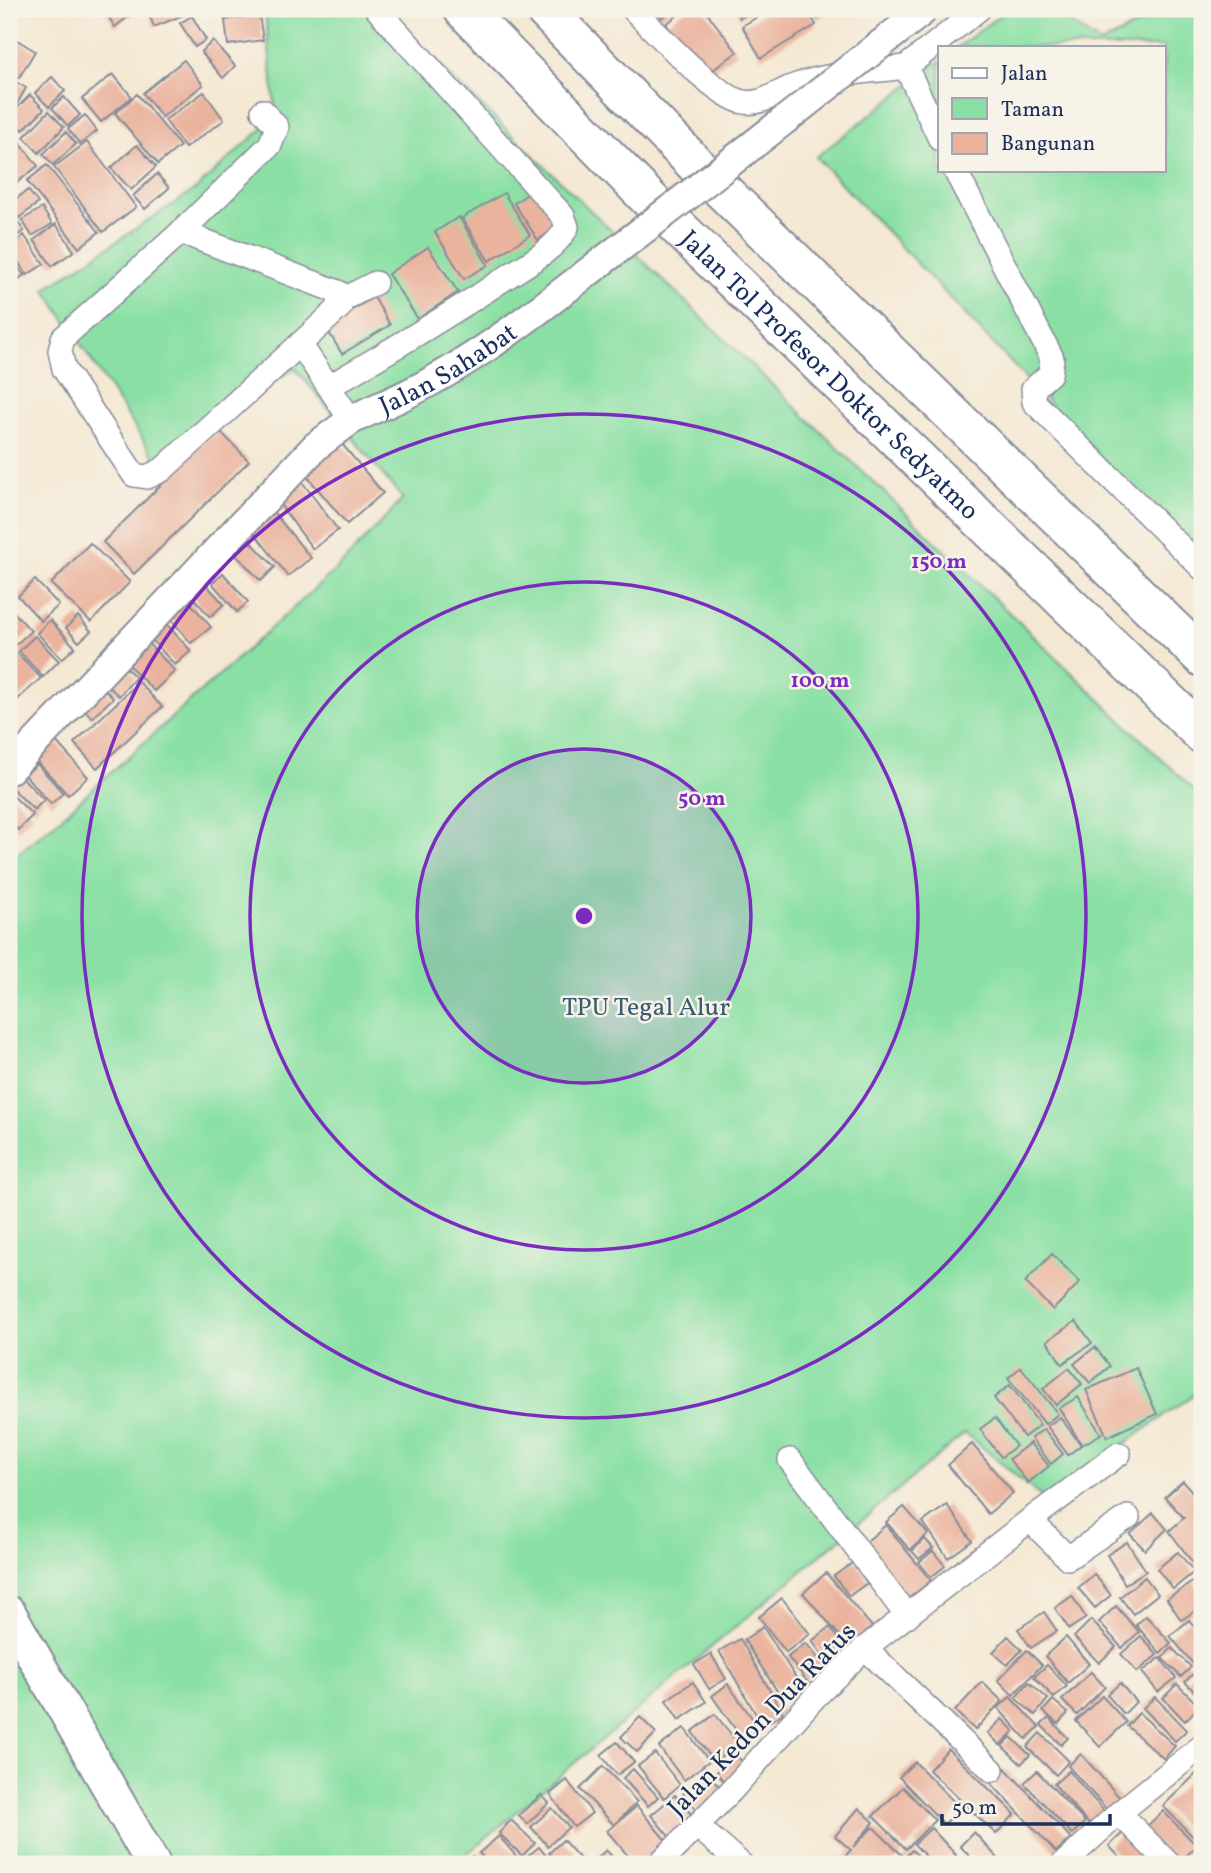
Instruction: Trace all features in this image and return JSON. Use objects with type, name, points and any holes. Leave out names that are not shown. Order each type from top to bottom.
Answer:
[{"type":"highway","name":"Jalan Tol Profesor Doktor Sedyatmo","points":[[463,9],[655,205],[1202,734]]},
{"type":"highway","points":[[544,9],[703,172],[1202,657]]},
{"type":"main road","points":[[9,1613],[153,1864]]},
{"type":"street","points":[[330,386],[436,324],[528,263],[562,237],[567,227],[563,216],[377,9]]},
{"type":"street","points":[[633,9],[667,44],[718,88],[744,102],[760,101],[822,78],[906,67],[979,9]]},
{"type":"street","name":"Jalan Sahabat","points":[[9,771],[316,446],[363,415],[417,391],[480,355],[739,157],[925,9]]},
{"type":"street","points":[[906,67],[938,135]]},
{"type":"street","points":[[181,232],[334,289],[342,300],[341,306],[162,470],[147,477],[134,475],[64,369],[60,351],[63,338],[181,232],[271,145],[277,127],[263,111]]},
{"type":"street","points":[[956,172],[1052,358],[1050,374],[1033,389],[1034,402],[1202,568]]},
{"type":"street","points":[[342,300],[375,283]]},
{"type":"street","points":[[299,344],[330,386],[363,415]]},
{"type":"street","name":"Jalan Kedon Dua Ratus","points":[[659,1864],[816,1696],[865,1648],[1119,1454]]},
{"type":"street","points":[[790,1460],[907,1616]]},
{"type":"street","points":[[1030,1520],[1068,1558],[1128,1517]]},
{"type":"street","points":[[865,1648],[992,1770]]},
{"type":"street","points":[[1075,1860],[1119,1813],[1202,1746]]},
{"type":"street","points":[[1119,1813],[1169,1864]]},
{"type":"street","points":[[697,1826],[741,1864]]},
{"type":"green space","name":"TPU Tegal Alur","points":[[270,9],[381,9],[1202,798],[1202,1389],[1045,1500],[965,1433],[455,1864],[9,1864],[9,861],[55,823],[340,566],[403,499],[295,368],[157,461],[45,289],[196,189],[276,116],[265,12]]},
{"type":"green space","points":[[1008,9],[1050,9],[1101,44],[1166,9],[1202,9],[1202,564],[816,157],[938,63],[938,172],[1166,172],[1166,46],[959,46]]},
{"type":"building","points":[[104,9],[138,9],[115,27]]},
{"type":"building","points":[[147,9],[198,9],[154,27]]},
{"type":"building","points":[[219,9],[247,9],[225,20]]},
{"type":"building","points":[[655,9],[672,9],[662,18]]},
{"type":"building","points":[[686,9],[704,9],[737,52],[705,76],[666,24]]},
{"type":"building","points":[[735,9],[755,9],[740,18]]},
{"type":"building","points":[[771,9],[807,9],[816,25],[761,58],[742,26]]},
{"type":"building","points":[[812,9],[835,9],[817,19]]},
{"type":"building","points":[[259,15],[263,40],[228,45],[225,20]]},
{"type":"building","points":[[192,16],[206,40],[195,47],[180,23]]},
{"type":"building","points":[[9,35],[35,51],[19,78],[9,72]]},
{"type":"building","points":[[213,41],[235,66],[223,78],[201,52]]},
{"type":"building","points":[[184,60],[203,85],[162,117],[143,93]]},
{"type":"building","points":[[113,74],[132,97],[101,122],[82,99]]},
{"type":"building","points":[[52,77],[65,91],[49,107],[35,93]]},
{"type":"building","points":[[9,78],[26,88],[13,111],[9,108]]},
{"type":"building","points":[[204,92],[224,120],[185,148],[165,120]]},
{"type":"building","points":[[137,94],[180,146],[158,164],[115,113]]},
{"type":"building","points":[[30,95],[44,109],[23,130],[9,116]]},
{"type":"building","points":[[64,97],[80,115],[68,126],[52,108]]},
{"type":"building","points":[[49,111],[64,127],[39,153],[24,137]]},
{"type":"building","points":[[85,115],[97,131],[80,144],[68,129]]},
{"type":"building","points":[[66,132],[76,144],[53,165],[43,154]]},
{"type":"building","points":[[18,140],[38,166],[9,189],[9,147]]},
{"type":"building","points":[[87,142],[136,207],[103,232],[54,167]]},
{"type":"building","points":[[137,145],[156,167],[131,190],[111,168]]},
{"type":"building","points":[[47,165],[99,232],[79,248],[27,181]]},
{"type":"building","points":[[157,174],[169,188],[145,209],[133,196]]},
{"type":"building","points":[[535,189],[559,226],[538,240],[514,203]]},
{"type":"building","points":[[28,190],[38,203],[19,218],[9,204]]},
{"type":"building","points":[[504,193],[530,235],[489,261],[462,218]]},
{"type":"building","points":[[42,208],[52,224],[32,236],[22,220]]},
{"type":"building","points":[[9,210],[24,231],[9,241]]},
{"type":"building","points":[[459,217],[488,265],[464,279],[435,232]]},
{"type":"building","points":[[56,224],[74,251],[52,266],[34,240]]},
{"type":"building","points":[[24,235],[44,264],[27,275],[9,248]]},
{"type":"building","points":[[428,247],[458,292],[418,319],[388,274]]},
{"type":"building","points":[[9,255],[24,275],[9,287]]},
{"type":"building","points":[[374,297],[390,325],[342,354],[325,326]]},
{"type":"building","points":[[9,333],[18,346],[9,353]]},
{"type":"building","points":[[218,429],[249,461],[134,574],[103,542]]},
{"type":"building","points":[[337,438],[383,493],[347,524],[301,469]]},
{"type":"building","points":[[300,479],[338,530],[313,549],[275,498]]},
{"type":"building","points":[[270,508],[311,558],[288,576],[248,525]]},
{"type":"building","points":[[249,540],[275,567],[261,581],[235,554]]},
{"type":"building","points":[[90,543],[130,582],[91,622],[51,584]]},
{"type":"building","points":[[223,573],[248,602],[237,612],[212,583]]},
{"type":"building","points":[[200,578],[224,604],[210,617],[187,590]]},
{"type":"building","points":[[35,580],[59,605],[41,621],[18,596]]},
{"type":"building","points":[[184,595],[211,627],[191,643],[164,611]]},
{"type":"building","points":[[11,609],[31,631],[15,645],[9,638]]},
{"type":"building","points":[[78,616],[91,631],[79,642],[66,628]]},
{"type":"building","points":[[160,617],[191,651],[175,665],[144,632]]},
{"type":"building","points":[[50,620],[75,647],[62,659],[37,633]]},
{"type":"building","points":[[139,634],[175,671],[154,691],[119,655]]},
{"type":"building","points":[[35,636],[59,661],[43,677],[19,651]]},
{"type":"building","points":[[15,651],[41,678],[16,701],[9,693],[9,656]]},
{"type":"building","points":[[117,660],[136,677],[119,696],[100,679]]},
{"type":"building","points":[[98,682],[113,698],[92,718],[77,702]]},
{"type":"building","points":[[139,682],[162,707],[97,768],[74,743]]},
{"type":"building","points":[[54,739],[88,777],[68,795],[34,758]]},
{"type":"building","points":[[37,764],[63,793],[51,804],[25,775]]},
{"type":"building","points":[[20,775],[44,800],[34,810],[9,785]]},
{"type":"building","points":[[9,792],[33,815],[18,830],[9,821]]},
{"type":"building","points":[[1052,1254],[1080,1282],[1053,1310],[1025,1282]]},
{"type":"building","points":[[1076,1321],[1092,1343],[1062,1364],[1047,1341]]},
{"type":"building","points":[[1095,1347],[1110,1366],[1090,1383],[1074,1364]]},
{"type":"building","points":[[1021,1367],[1058,1414],[1045,1424],[1008,1378]]},
{"type":"building","points":[[1069,1368],[1082,1384],[1056,1405],[1043,1389]]},
{"type":"building","points":[[1136,1368],[1157,1414],[1107,1437],[1086,1390]]},
{"type":"building","points":[[1010,1385],[1040,1425],[1024,1437],[994,1398]]},
{"type":"building","points":[[1078,1397],[1101,1434],[1082,1445],[1059,1408]]},
{"type":"building","points":[[1060,1417],[1081,1445],[1068,1455],[1047,1426]]},
{"type":"building","points":[[995,1418],[1016,1446],[1001,1457],[980,1429]]},
{"type":"building","points":[[1044,1429],[1063,1454],[1051,1464],[1031,1438]]},
{"type":"building","points":[[1030,1443],[1049,1466],[1028,1483],[1009,1459]]},
{"type":"building","points":[[972,1444],[1013,1493],[988,1514],[948,1465]]},
{"type":"building","points":[[1183,1481],[1202,1503],[1202,1575],[1169,1531],[1184,1518],[1165,1497]]},
{"type":"building","points":[[947,1505],[972,1541],[948,1558],[923,1522]]},
{"type":"building","points":[[904,1507],[928,1534],[910,1550],[886,1522]]},
{"type":"building","points":[[1153,1513],[1167,1529],[1145,1550],[1130,1534]]},
{"type":"building","points":[[886,1525],[931,1581],[904,1602],[860,1547]]},
{"type":"building","points":[[925,1539],[933,1548],[919,1559],[912,1551]]},
{"type":"building","points":[[1127,1542],[1146,1571],[1125,1584],[1107,1555]]},
{"type":"building","points":[[933,1551],[945,1566],[931,1577],[919,1562]]},
{"type":"building","points":[[1178,1552],[1194,1572],[1173,1589],[1157,1569]]},
{"type":"building","points":[[855,1561],[870,1581],[849,1596],[834,1576]]},
{"type":"building","points":[[826,1573],[874,1629],[851,1649],[803,1593]]},
{"type":"building","points":[[1094,1574],[1111,1595],[1095,1608],[1078,1588]]},
{"type":"building","points":[[1145,1577],[1158,1594],[1133,1614],[1120,1597]]},
{"type":"building","points":[[1194,1581],[1202,1595],[1202,1607],[1181,1620],[1167,1599]]},
{"type":"building","points":[[1072,1596],[1086,1618],[1069,1629],[1055,1608]]},
{"type":"building","points":[[782,1598],[810,1634],[786,1652],[759,1617]]},
{"type":"building","points":[[1116,1606],[1139,1632],[1122,1648],[1099,1622]]},
{"type":"building","points":[[1044,1612],[1057,1631],[1031,1648],[1018,1629]]},
{"type":"building","points":[[1146,1616],[1171,1643],[1160,1653],[1136,1625]]},
{"type":"building","points":[[1091,1620],[1116,1647],[1099,1663],[1074,1637]]},
{"type":"building","points":[[1189,1620],[1202,1635],[1202,1657],[1194,1665],[1170,1636]]},
{"type":"building","points":[[763,1627],[802,1687],[783,1700],[744,1640]]},
{"type":"building","points":[[830,1627],[848,1651],[830,1665],[812,1641]]},
{"type":"building","points":[[1008,1636],[1022,1650],[1007,1665],[993,1652]]},
{"type":"building","points":[[1141,1636],[1157,1655],[1137,1672],[1121,1654]]},
{"type":"building","points":[[1066,1637],[1089,1664],[1068,1683],[1045,1656]]},
{"type":"building","points":[[740,1639],[783,1713],[763,1726],[719,1651]]},
{"type":"building","points":[[806,1643],[832,1676],[814,1690],[788,1657]]},
{"type":"building","points":[[1172,1648],[1191,1667],[1181,1677],[1162,1658]]},
{"type":"building","points":[[1027,1650],[1042,1665],[1013,1695],[998,1680]]},
{"type":"building","points":[[711,1654],[726,1679],[709,1689],[694,1664]]},
{"type":"building","points":[[1160,1658],[1176,1678],[1158,1692],[1142,1672]]},
{"type":"building","points":[[1047,1665],[1067,1686],[1054,1698],[1034,1677]]},
{"type":"building","points":[[1202,1665],[1202,1699],[1185,1682]]},
{"type":"building","points":[[1091,1672],[1105,1687],[1077,1715],[1062,1700]]},
{"type":"building","points":[[693,1682],[706,1702],[679,1720],[666,1700]]},
{"type":"building","points":[[982,1682],[1002,1701],[975,1730],[955,1711]]},
{"type":"building","points":[[1029,1682],[1048,1699],[1035,1715],[1015,1698]]},
{"type":"building","points":[[1120,1683],[1136,1702],[1124,1714],[1107,1695]]},
{"type":"building","points":[[728,1684],[759,1728],[743,1740],[712,1696]]},
{"type":"building","points":[[1177,1684],[1199,1706],[1185,1721],[1163,1698]]},
{"type":"building","points":[[1102,1696],[1126,1722],[1100,1747],[1076,1721]]},
{"type":"building","points":[[1010,1697],[1039,1727],[1026,1739],[998,1708]]},
{"type":"building","points":[[1155,1697],[1187,1730],[1175,1741],[1143,1708]]},
{"type":"building","points":[[1053,1700],[1068,1713],[1058,1724],[1043,1711]]},
{"type":"building","points":[[1139,1713],[1175,1746],[1164,1759],[1127,1726]]},
{"type":"building","points":[[715,1714],[738,1743],[715,1762],[692,1732]]},
{"type":"building","points":[[640,1717],[656,1733],[637,1752],[621,1737]]},
{"type":"building","points":[[1049,1718],[1068,1738],[1061,1745],[1041,1725]]},
{"type":"building","points":[[1002,1719],[1014,1731],[1000,1745],[988,1733]]},
{"type":"building","points":[[684,1728],[709,1761],[684,1780],[659,1747]]},
{"type":"building","points":[[1040,1733],[1069,1761],[1056,1775],[1027,1747]]},
{"type":"building","points":[[1011,1737],[1030,1755],[1021,1764],[1002,1746]]},
{"type":"building","points":[[617,1742],[634,1762],[617,1775],[601,1755]]},
{"type":"building","points":[[948,1749],[1015,1814],[996,1834],[929,1770]]},
{"type":"building","points":[[655,1753],[680,1785],[664,1798],[638,1766]]},
{"type":"building","points":[[735,1754],[750,1770],[731,1788],[716,1773]]},
{"type":"building","points":[[1081,1754],[1121,1799],[1108,1811],[1068,1766]]},
{"type":"building","points":[[915,1762],[961,1809],[944,1824],[899,1777]]},
{"type":"building","points":[[603,1766],[637,1802],[614,1825],[580,1789]]},
{"type":"building","points":[[1005,1768],[1071,1838],[1056,1852],[990,1782]]},
{"type":"building","points":[[633,1769],[658,1797],[648,1806],[623,1778]]},
{"type":"building","points":[[1037,1771],[1085,1822],[1072,1834],[1024,1783]]},
{"type":"building","points":[[1069,1771],[1108,1816],[1093,1829],[1054,1784]]},
{"type":"building","points":[[1199,1771],[1202,1774],[1202,1846],[1163,1806]]},
{"type":"building","points":[[707,1772],[725,1793],[701,1814],[683,1794]]},
{"type":"building","points":[[567,1780],[592,1813],[574,1827],[550,1794]]},
{"type":"building","points":[[903,1787],[935,1820],[906,1849],[873,1816]]},
{"type":"building","points":[[541,1795],[549,1803],[527,1824],[519,1815]]},
{"type":"building","points":[[675,1795],[697,1821],[673,1841],[651,1815]]},
{"type":"building","points":[[637,1806],[673,1849],[654,1864],[635,1864],[607,1831]]},
{"type":"building","points":[[552,1808],[569,1827],[548,1846],[531,1827]]},
{"type":"building","points":[[859,1808],[874,1822],[853,1847],[873,1827],[902,1855],[893,1864],[855,1864],[846,1855],[851,1850],[835,1836]]},
{"type":"building","points":[[1163,1811],[1197,1846],[1177,1864],[1142,1831]]},
{"type":"building","points":[[511,1820],[535,1843],[522,1856],[499,1833]]},
{"type":"building","points":[[1130,1826],[1165,1864],[1126,1864],[1109,1846]]},
{"type":"building","points":[[931,1828],[956,1855],[945,1864],[933,1864],[914,1844]]},
{"type":"building","points":[[974,1832],[1003,1864],[977,1864],[960,1846]]},
{"type":"building","points":[[499,1836],[522,1863],[489,1864],[479,1853]]},
{"type":"building","points":[[563,1840],[583,1862],[559,1864],[549,1853]]},
{"type":"building","points":[[539,1847],[553,1864],[528,1864],[524,1859]]},
{"type":"building","points":[[606,1850],[619,1864],[591,1864]]},
{"type":"building","points":[[912,1850],[927,1864],[899,1864]]},
{"type":"building","points":[[840,1855],[849,1864],[831,1864]]},
{"type":"building","points":[[472,1856],[480,1864],[464,1864]]},
{"type":"building","points":[[964,1857],[972,1864],[957,1864]]}]
